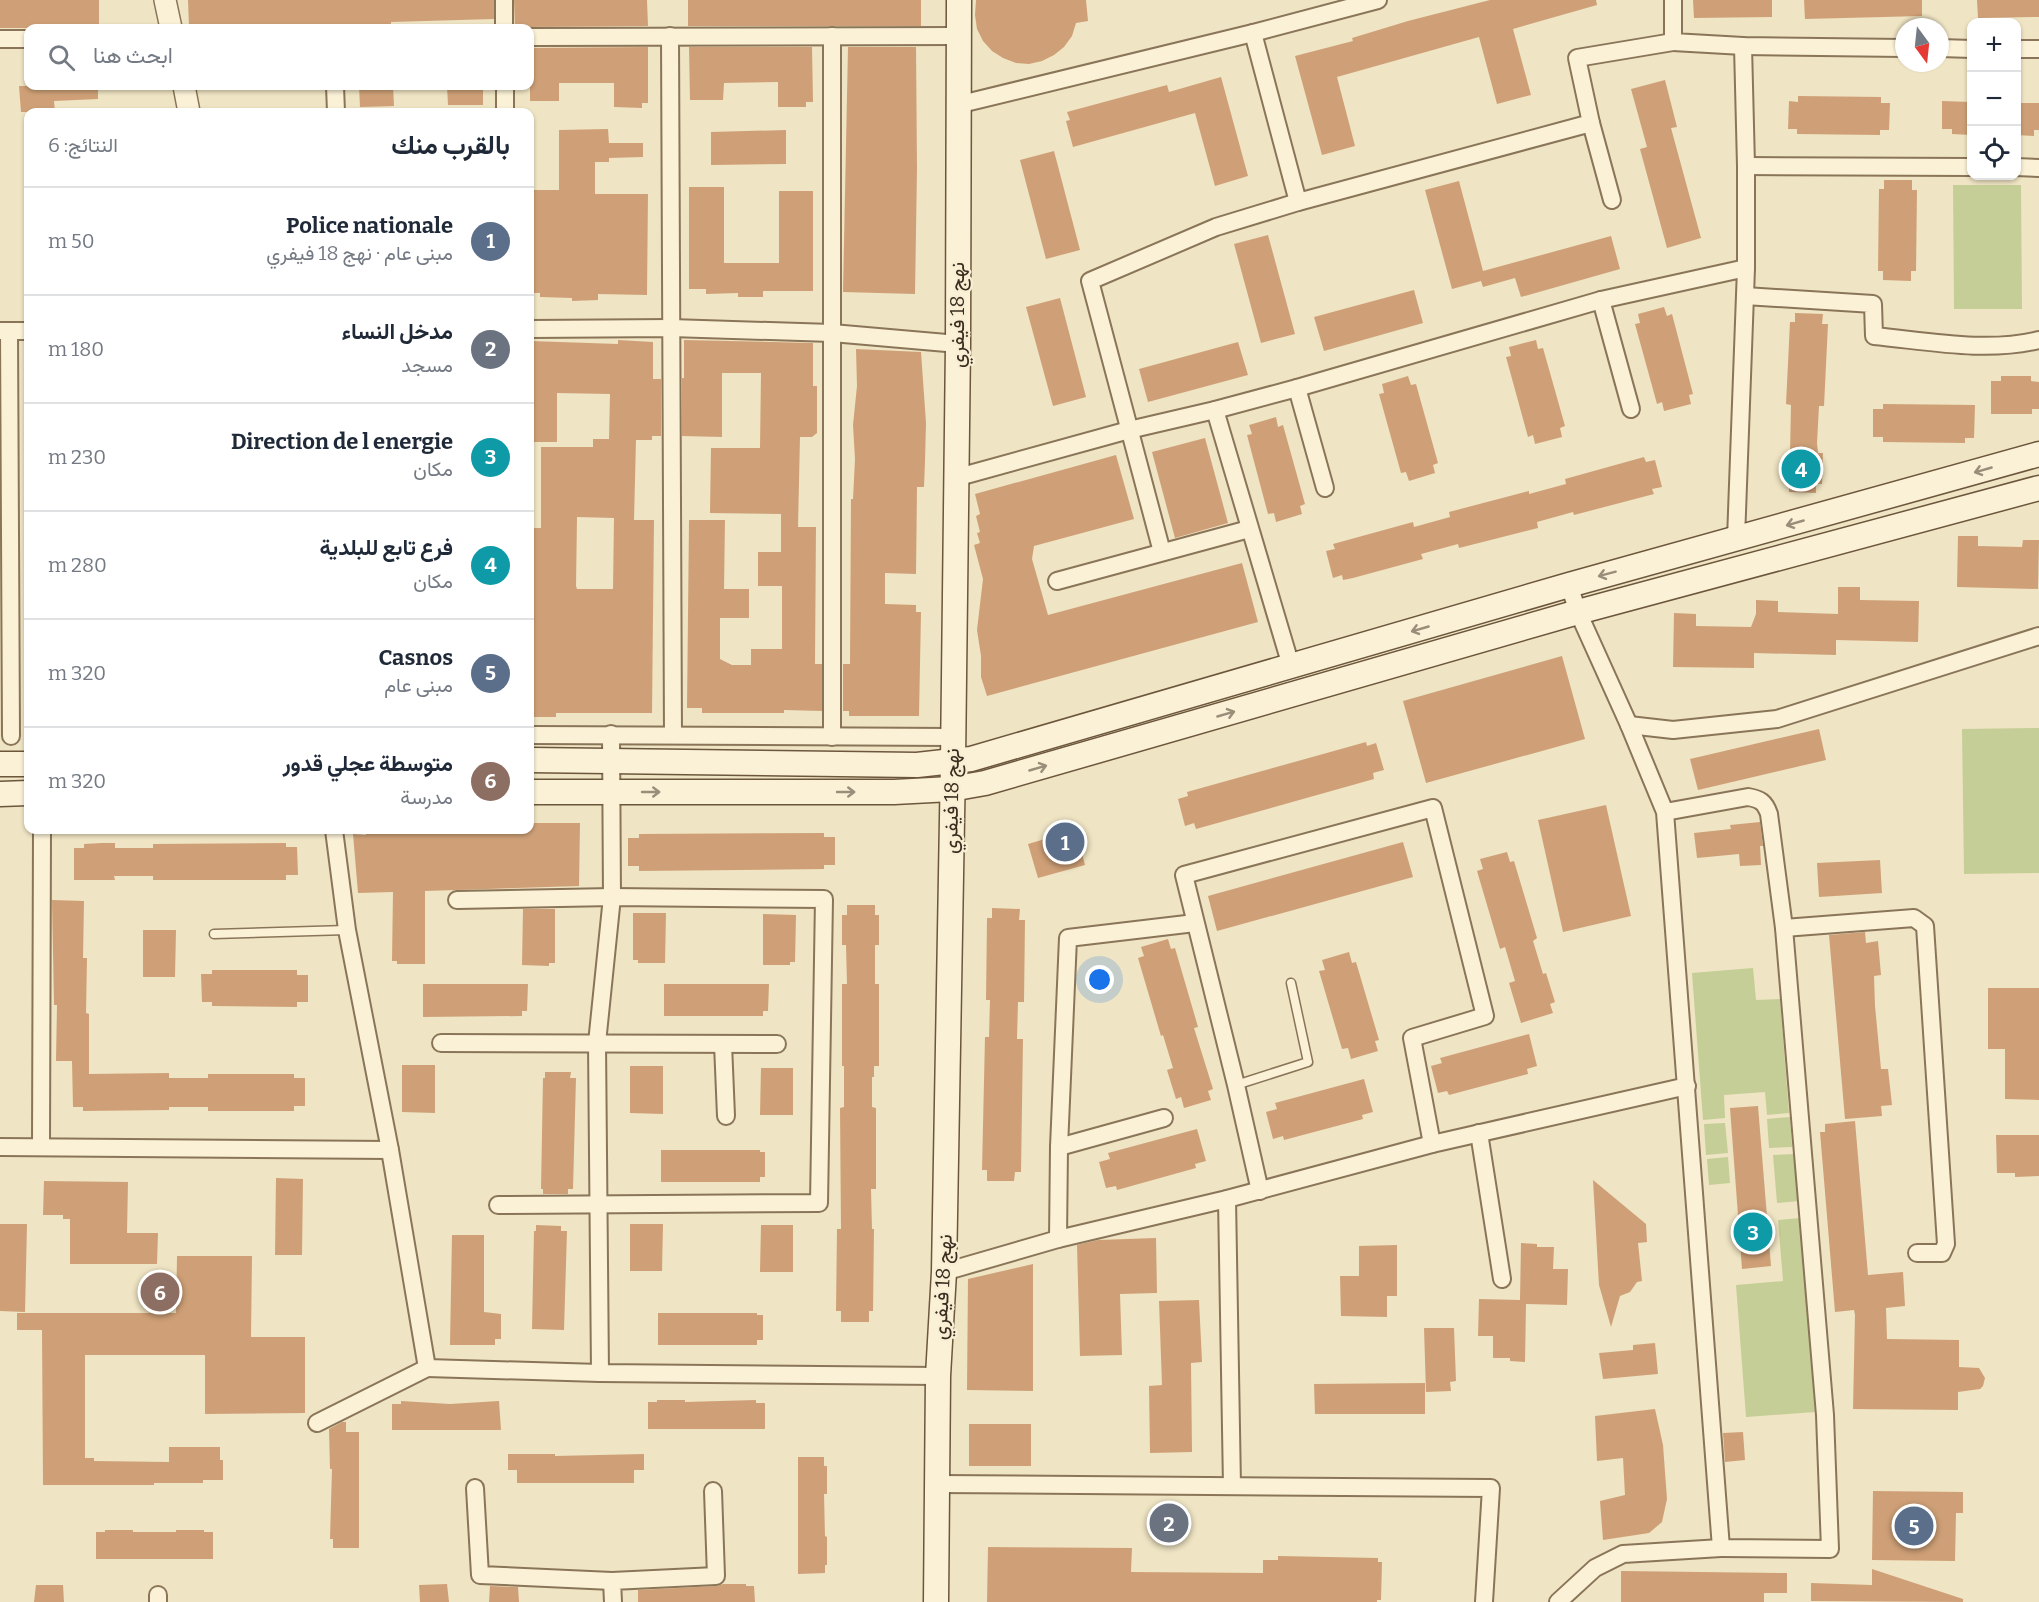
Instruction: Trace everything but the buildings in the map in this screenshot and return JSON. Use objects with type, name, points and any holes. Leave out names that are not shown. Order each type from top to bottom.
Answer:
[{"type":"main road","name":"نهج 18 فيفري","points":[[936,1602],[938,1376],[944,1272],[953,762],[959,0]]},
{"type":"main road","points":[[534,759],[893,764],[953,762],[990,754],[1569,585],[2039,454]]},
{"type":"main road","points":[[534,792],[894,792],[951,789],[1010,776],[1578,612],[2039,488]]},
{"type":"main road","points":[[0,764],[24,764]]},
{"type":"main road","points":[[0,794],[24,793]]},
{"type":"street","points":[[165,0],[170,24]]},
{"type":"street","points":[[504,0],[504,24]]},
{"type":"street","points":[[957,105],[1378,0]]},
{"type":"street","points":[[1672,0],[1673,42]]},
{"type":"street","points":[[1253,33],[1298,202]]},
{"type":"street","points":[[670,36],[673,735]]},
{"type":"street","points":[[832,36],[832,737]]},
{"type":"street","points":[[534,37],[958,36]]},
{"type":"street","points":[[0,39],[24,39]]},
{"type":"street","points":[[1612,201],[1591,123],[1577,58],[1673,42],[1743,46],[1895,48]]},
{"type":"street","points":[[1736,539],[1746,268],[1743,46]]},
{"type":"street","points":[[1949,48],[1967,49]]},
{"type":"street","points":[[2021,49],[2039,50]]},
{"type":"street","points":[[185,90],[188,108]]},
{"type":"street","points":[[335,90],[336,108]]},
{"type":"street","points":[[505,90],[505,108]]},
{"type":"street","points":[[1162,552],[1090,281],[1216,228],[1298,202],[1591,123]]},
{"type":"street","points":[[1746,166],[1967,167]]},
{"type":"street","points":[[2021,167],[2039,168]]},
{"type":"street","points":[[955,478],[1129,430],[1215,410],[1601,300],[1746,268]]},
{"type":"street","points":[[1745,296],[1873,304],[1874,336],[1959,345],[2019,345],[2039,340]]},
{"type":"street","points":[[1601,300],[1631,409]]},
{"type":"street","points":[[534,329],[671,328],[832,333],[958,344]]},
{"type":"street","points":[[24,331],[4,331],[6,736],[24,736]]},
{"type":"street","points":[[1297,387],[1325,488]]},
{"type":"street","points":[[1215,410],[1292,666]]},
{"type":"street","points":[[1057,581],[1249,529]]},
{"type":"street","points":[[1569,585],[1578,612],[1665,812],[1688,1086],[1721,1548]]},
{"type":"street","points":[[1629,725],[1673,730],[1777,719],[2039,636]]},
{"type":"street","points":[[600,1373],[597,1043],[612,897],[611,734]]},
{"type":"street","points":[[534,735],[952,737]]},
{"type":"street","points":[[1558,1602],[1595,1568],[1623,1554],[1721,1548],[1830,1549],[1825,1415],[1784,928],[1768,814],[1763,802],[1758,798],[1748,796],[1665,812]]},
{"type":"street","points":[[1260,1191],[1184,875],[1433,808],[1485,1016],[1412,1038],[1432,1144]]},
{"type":"street","points":[[41,1147],[42,834]]},
{"type":"street","points":[[335,834],[347,930],[390,1150],[427,1368]]},
{"type":"street","points":[[457,900],[612,897],[824,899],[819,1203],[498,1205]]},
{"type":"street","points":[[1784,928],[1914,918],[1925,926],[1946,1244],[1942,1253],[1917,1253]]},
{"type":"street","points":[[1058,1239],[1059,1148],[1068,938],[1195,923]]},
{"type":"street","points":[[441,1043],[777,1044]]},
{"type":"street","points":[[723,1044],[726,1116]]},
{"type":"street","points":[[944,1272],[1058,1239],[1260,1191],[1432,1144],[1688,1086]]},
{"type":"street","points":[[1059,1148],[1164,1118]]},
{"type":"street","points":[[1479,1133],[1502,1280]]},
{"type":"street","points":[[0,1147],[390,1150]]},
{"type":"street","points":[[1227,1199],[1232,1486]]},
{"type":"street","points":[[317,1424],[427,1368],[600,1373],[938,1376]]},
{"type":"street","points":[[938,1484],[1491,1488],[1484,1602]]},
{"type":"street","points":[[475,1488],[480,1575],[612,1581],[716,1576],[713,1491]]},
{"type":"street","points":[[612,1581],[613,1602]]},
{"type":"lane","points":[[214,934],[347,930]]},
{"type":"lane","points":[[1236,1084],[1308,1062],[1292,983]]},
{"type":"green space","points":[[1953,185],[2021,185],[2022,309],[1954,309]]},
{"type":"green space","points":[[2039,728],[2039,873],[1964,874],[1962,729]]},
{"type":"green space","points":[[1753,968],[1756,1000],[1780,999],[1789,1113],[1767,1115],[1765,1092],[1724,1095],[1725,1118],[1703,1120],[1692,973]]},
{"type":"green space","points":[[1790,1117],[1792,1147],[1769,1148],[1767,1119]]},
{"type":"green space","points":[[1725,1123],[1728,1153],[1706,1155],[1704,1124]]},
{"type":"green space","points":[[1795,1154],[1799,1201],[1777,1203],[1773,1155]]},
{"type":"green space","points":[[1728,1157],[1730,1183],[1709,1185],[1707,1159]]},
{"type":"green space","points":[[1800,1218],[1815,1412],[1746,1417],[1736,1285],[1783,1281],[1778,1220]]},
{"type":"place","name":"فرع تابع للبلدية","points":[[1801,469]]},
{"type":"place","name":"Police nationale","points":[[1065,842]]},
{"type":"place","name":"Direction de l energie","points":[[1753,1232]]},
{"type":"place","name":"متوسطة عجلي قدور","points":[[160,1292]]},
{"type":"place","name":"مدخل النساء","points":[[1169,1523]]},
{"type":"place","name":"Casnos","points":[[1914,1526]]}]
